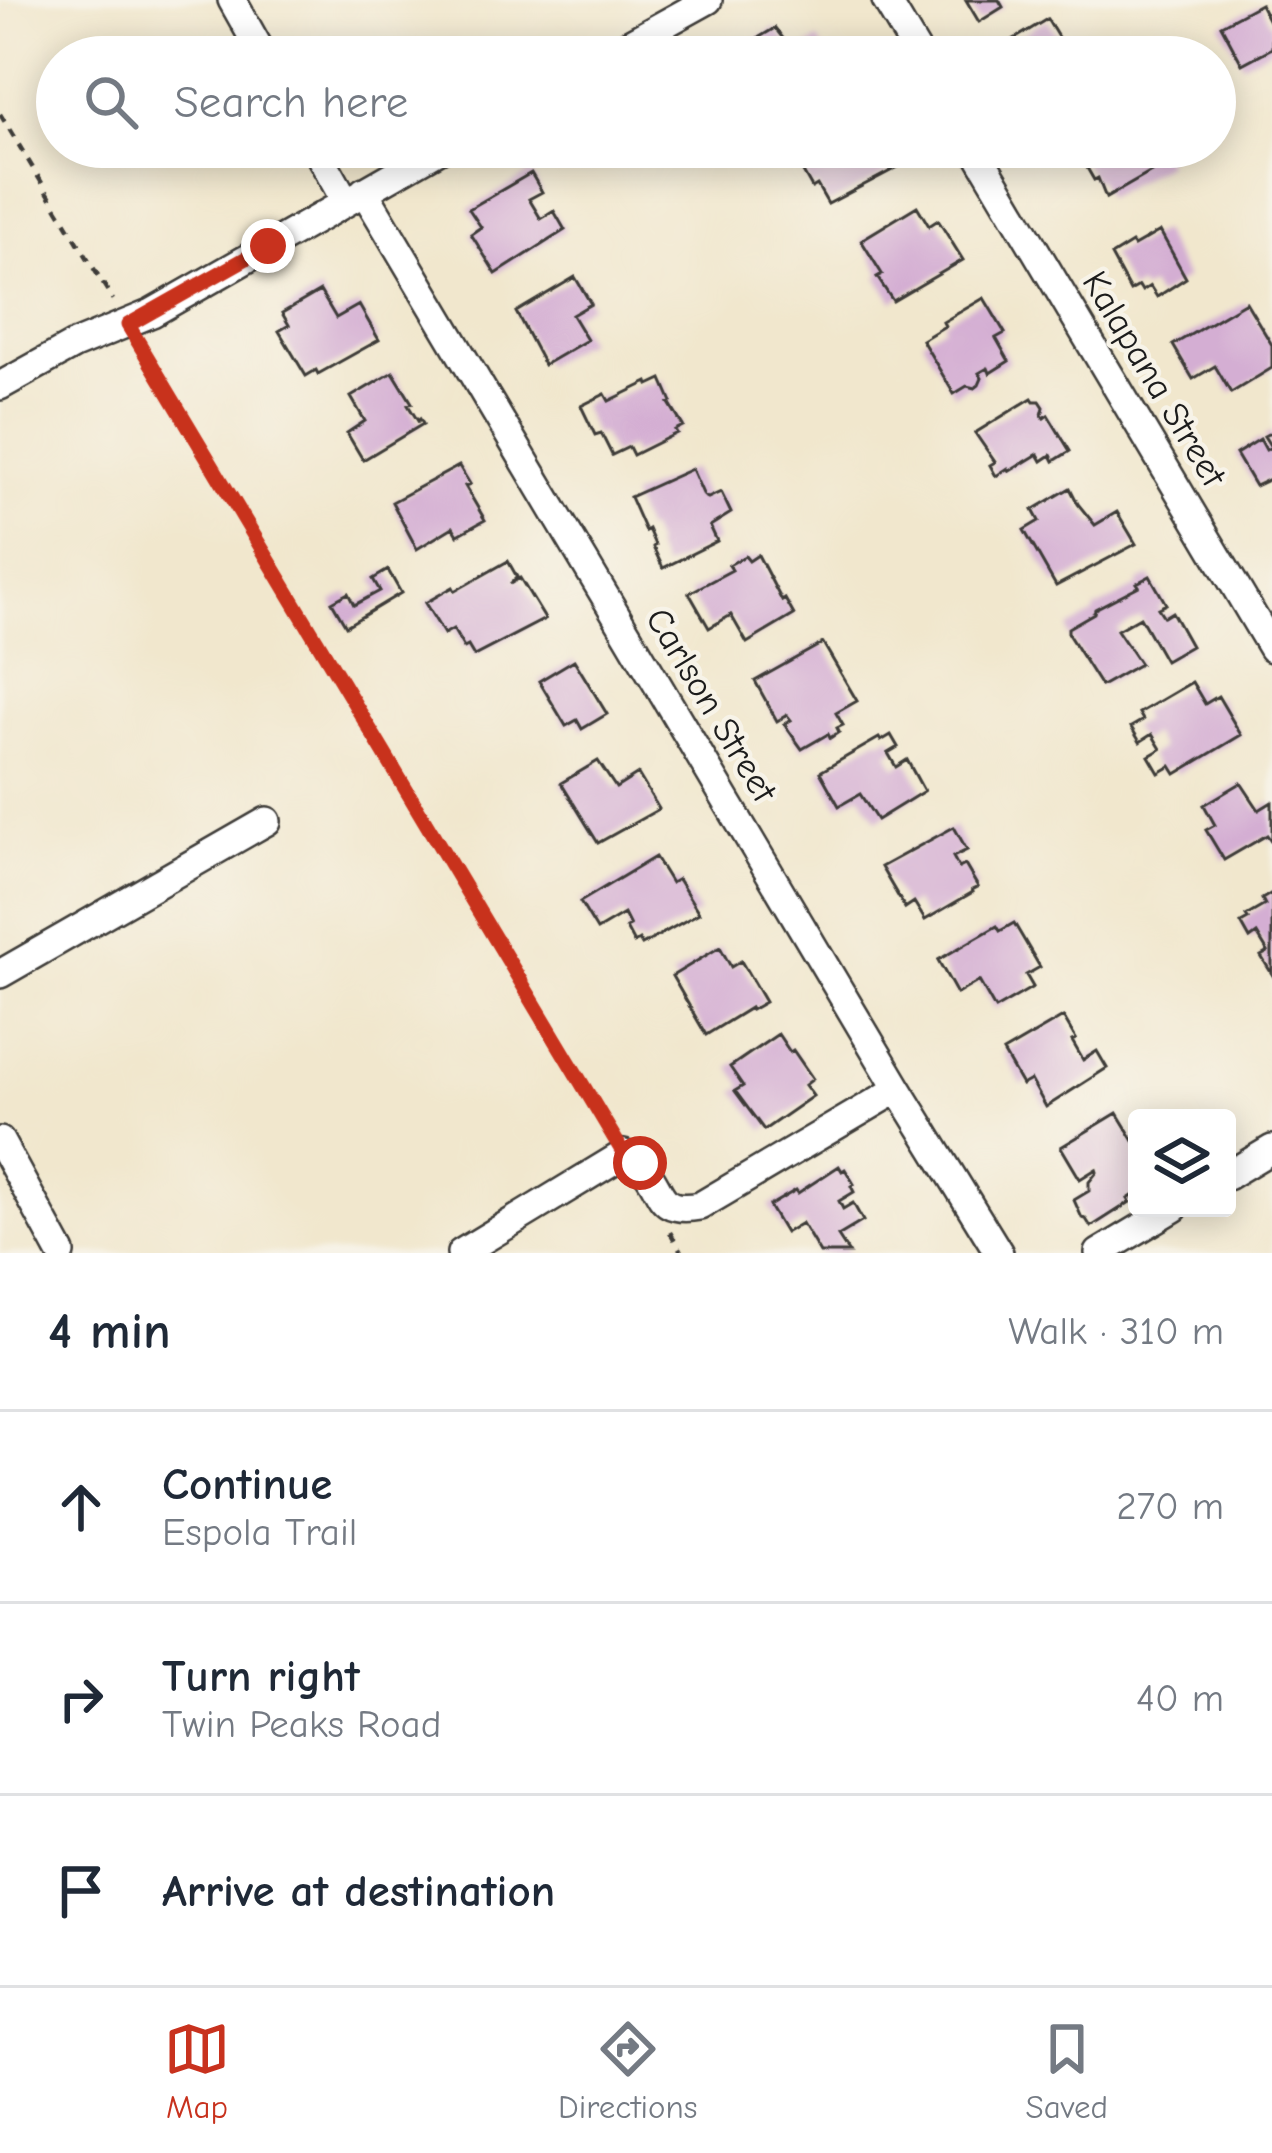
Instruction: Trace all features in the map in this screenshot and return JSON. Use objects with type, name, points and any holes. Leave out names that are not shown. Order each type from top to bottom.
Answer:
[{"type":"street","points":[[232,0],[252,36]]},
{"type":"street","points":[[643,36],[708,0]]},
{"type":"street","points":[[886,0],[907,36]]},
{"type":"street","name":"Carlson Street","points":[[332,168],[355,196],[999,1253]]},
{"type":"street","points":[[0,386],[74,345],[128,325],[405,168]]},
{"type":"street","name":"Kalapana Street","points":[[986,168],[1272,648]]},
{"type":"street","points":[[0,974],[267,821]]},
{"type":"street","points":[[460,1253],[624,1154],[640,1163],[664,1201],[681,1209],[700,1206],[898,1089]]},
{"type":"street","points":[[0,1141],[61,1253]]},
{"type":"street","points":[[1236,1171],[1272,1149]]},
{"type":"street","points":[[1099,1253],[1159,1217]]},
{"type":"path","points":[[0,114],[624,1154]]},
{"type":"path","points":[[671,1233],[682,1253]]},
{"type":"building","points":[[966,0],[999,0],[1003,7],[979,22]]},
{"type":"building","points":[[1260,4],[1272,27],[1272,48],[1242,64],[1236,36],[1227,36],[1221,25]]},
{"type":"building","points":[[1047,19],[1057,36],[1019,36]]},
{"type":"building","points":[[801,168],[896,168],[828,204],[817,185],[812,188]]},
{"type":"building","points":[[1087,168],[1158,168],[1106,198],[1098,178],[1094,180]]},
{"type":"building","points":[[531,173],[542,192],[529,199],[541,219],[554,211],[565,230],[496,274],[471,234],[481,227],[469,209]]},
{"type":"building","points":[[917,206],[929,226],[938,220],[963,260],[893,301],[861,240]]},
{"type":"building","points":[[1160,231],[1186,278],[1157,297],[1150,286],[1130,291],[1111,256]]},
{"type":"building","points":[[575,277],[591,304],[572,315],[587,340],[544,365],[516,312]]},
{"type":"building","points":[[320,291],[336,318],[359,305],[379,340],[306,376],[279,331],[289,325],[282,313]]},
{"type":"building","points":[[984,298],[1005,333],[996,338],[1009,361],[990,373],[988,368],[979,373],[982,378],[975,388],[967,386],[954,394],[922,340]]},
{"type":"building","points":[[1246,302],[1272,345],[1272,368],[1231,393],[1215,366],[1193,379],[1173,345]]},
{"type":"building","points":[[393,372],[423,424],[363,460],[347,433],[365,421],[351,397]]},
{"type":"building","points":[[662,379],[683,426],[633,455],[629,447],[612,455],[601,433],[595,435],[581,406],[605,394],[609,401]]},
{"type":"building","points":[[1032,398],[1040,401],[1042,415],[1048,415],[1070,451],[1054,461],[1051,455],[1042,461],[1038,454],[996,476],[990,465],[995,462],[975,433]]},
{"type":"building","points":[[1272,432],[1272,478],[1255,486],[1236,454],[1260,439],[1266,450],[1271,447],[1264,436]]},
{"type":"building","points":[[459,466],[485,520],[458,535],[453,527],[417,549],[392,502]]},
{"type":"building","points":[[692,469],[704,496],[721,492],[731,513],[710,526],[717,541],[663,568],[630,497]]},
{"type":"building","points":[[1070,488],[1095,525],[1117,512],[1136,544],[1056,586],[1024,530],[1039,521],[1033,510]]},
{"type":"building","points":[[758,555],[794,615],[747,643],[731,615],[709,628],[689,593],[732,570],[729,565],[745,556],[749,561]]},
{"type":"building","points":[[508,561],[517,577],[510,584],[520,578],[545,619],[474,656],[453,629],[444,634],[425,603]]},
{"type":"building","points":[[388,570],[401,593],[346,626],[332,602],[348,593],[354,605],[380,591],[373,579]]},
{"type":"building","points":[[1150,576],[1166,604],[1158,608],[1164,617],[1172,612],[1191,646],[1165,661],[1140,617],[1117,630],[1140,664],[1101,686],[1068,628]]},
{"type":"building","points":[[823,643],[857,701],[836,713],[843,725],[837,728],[839,732],[802,749],[784,724],[791,720],[787,715],[777,721],[755,681]]},
{"type":"building","points":[[574,660],[607,714],[582,729],[577,720],[566,726],[539,681]]},
{"type":"building","points":[[1192,682],[1205,704],[1218,696],[1241,735],[1176,774],[1171,766],[1159,773],[1149,756],[1161,749],[1152,734],[1140,742],[1131,727],[1143,720],[1139,713]]},
{"type":"building","points":[[891,735],[898,747],[888,753],[896,767],[907,760],[924,791],[877,820],[860,794],[839,806],[820,772]]},
{"type":"building","points":[[598,761],[616,788],[638,774],[659,809],[598,843],[561,783]]},
{"type":"building","points":[[1241,783],[1259,810],[1272,802],[1272,842],[1267,835],[1224,860],[1206,830],[1215,825],[1204,805]]},
{"type":"building","points":[[954,827],[967,850],[953,857],[959,868],[965,865],[978,887],[925,920],[914,902],[905,908],[881,867]]},
{"type":"building","points":[[655,857],[671,883],[678,879],[699,913],[642,945],[639,940],[634,943],[624,914],[597,930],[580,902]]},
{"type":"building","points":[[1272,893],[1272,974],[1261,956],[1268,952],[1257,934],[1250,939],[1241,923],[1265,905],[1262,899]]},
{"type":"building","points":[[1014,923],[1040,967],[1026,975],[1033,987],[995,1009],[979,981],[957,994],[938,960],[997,926],[1000,931]]},
{"type":"building","points":[[720,947],[731,967],[741,961],[765,1002],[706,1035],[672,976]]},
{"type":"building","points":[[1063,1017],[1083,1060],[1097,1051],[1107,1068],[1046,1107],[1031,1080],[1022,1085],[1003,1052]]},
{"type":"building","points":[[778,1034],[813,1079],[805,1085],[813,1096],[764,1130],[735,1091],[743,1086],[730,1067]]},
{"type":"building","points":[[1117,1113],[1128,1131],[1128,1203],[1091,1227],[1074,1200],[1089,1191],[1096,1169],[1080,1179],[1061,1147]]},
{"type":"building","points":[[839,1166],[854,1184],[854,1192],[839,1201],[843,1209],[853,1203],[863,1221],[838,1236],[849,1253],[820,1253],[802,1223],[785,1233],[769,1206]]},
{"type":"route","points":[[268,246],[128,325],[624,1154],[640,1163]]}]
